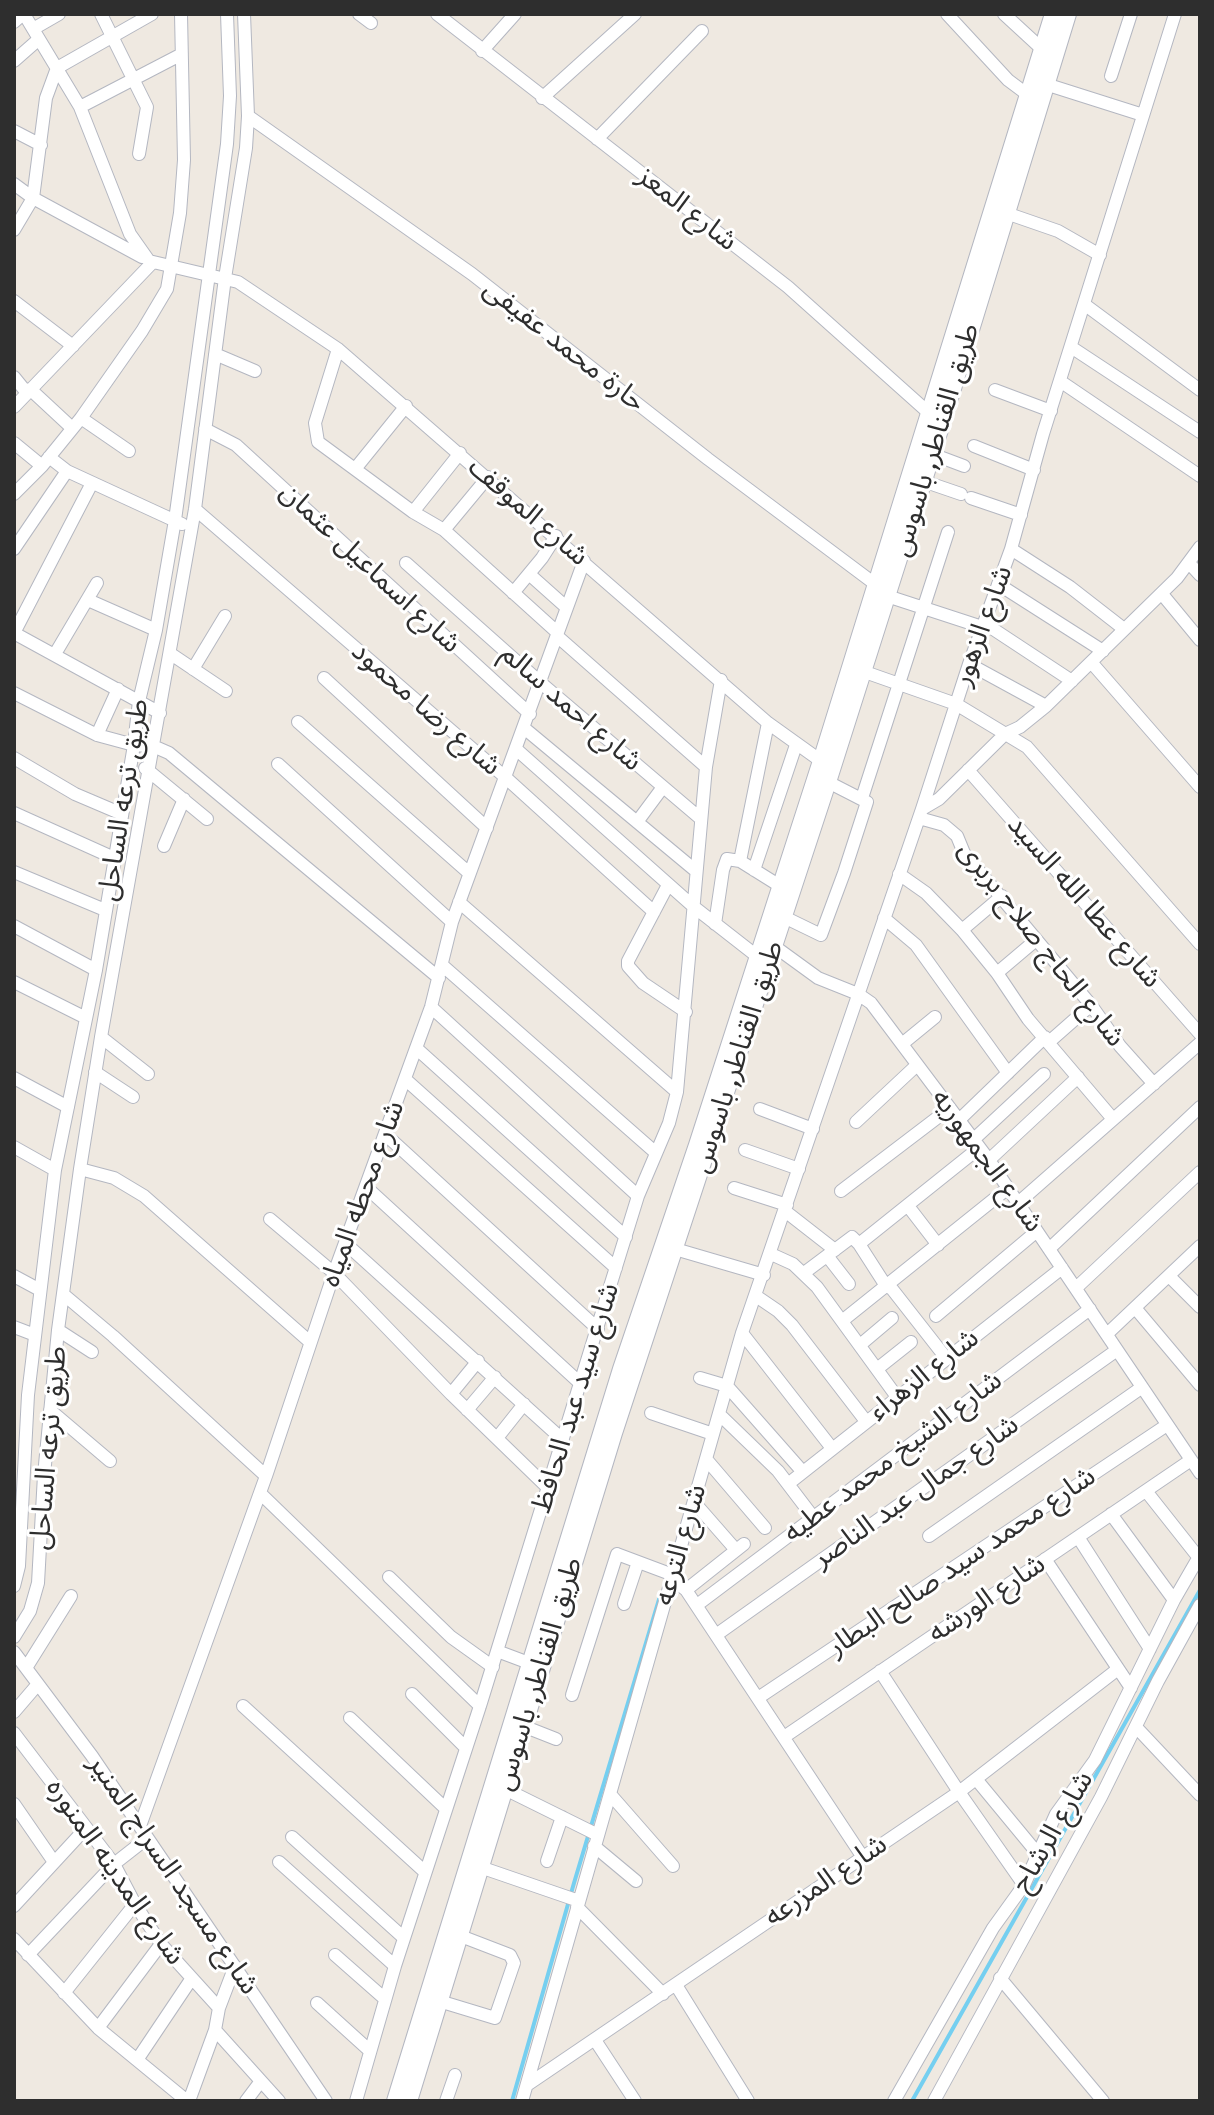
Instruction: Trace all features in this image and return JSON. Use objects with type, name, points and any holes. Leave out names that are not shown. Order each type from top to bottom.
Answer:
[{"type":"main road","name":"طريق القناطر, باسوس","points":[[395,2101],[621,1369],[821,761],[932,454],[1006,213],[1042,49],[1053,14]]},
{"type":"main road","name":"طريق القناطر, باسوس","points":[[409,2101],[614,1433],[828,782],[862,671],[929,413],[1035,86],[1068,14]]},
{"type":"street","points":[[14,22],[24,14],[80,107],[130,234],[150,261]]},
{"type":"street","points":[[14,61],[36,34],[59,14]]},
{"type":"street","points":[[101,14],[148,112],[139,154]]},
{"type":"street","points":[[14,230],[33,198],[46,98],[57,68],[152,14]]},
{"type":"street","points":[[14,494],[46,462],[77,423],[142,331],[167,289],[173,265],[184,160],[181,14]]},
{"type":"street","name":"طريق ترعه الساحل","points":[[14,1586],[27,1442],[28,1395],[55,1170],[96,970],[139,701],[156,630],[175,520],[229,131],[227,14]]},
{"type":"street","name":"طريق ترعه الساحل","points":[[14,1637],[30,1611],[38,1583],[58,1330],[80,1169],[195,509],[225,278],[246,148],[248,116],[244,14]]},
{"type":"street","points":[[359,14],[371,23]]},
{"type":"street","name":"شارع المعز","points":[[437,14],[788,287],[929,413]]},
{"type":"street","points":[[482,51],[515,14]]},
{"type":"street","points":[[542,98],[635,14]]},
{"type":"street","points":[[947,14],[1008,80],[1143,115]]},
{"type":"street","points":[[1004,14],[1042,49]]},
{"type":"street","points":[[1111,76],[1131,14]]},
{"type":"street","name":"شارع الزهور","points":[[858,994],[1011,549],[1175,14]]},
{"type":"street","points":[[597,139],[702,31]]},
{"type":"street","points":[[80,107],[182,54]]},
{"type":"street","name":"حارة محمد عفيفى","points":[[248,116],[472,274],[881,590]]},
{"type":"street","points":[[14,131],[41,145]]},
{"type":"street","points":[[14,184],[33,198],[150,261]]},
{"type":"street","points":[[1006,213],[1058,231],[1100,255]]},
{"type":"street","points":[[14,407],[150,261]]},
{"type":"street","name":"شارع الموقف","points":[[150,261],[207,273],[247,286],[338,349],[768,723],[821,761]]},
{"type":"street","points":[[14,301],[73,346]]},
{"type":"street","points":[[1084,304],[1200,390]]},
{"type":"street","points":[[1071,347],[1200,432]]},
{"type":"street","points":[[338,349],[315,423],[318,442],[413,512],[444,530],[706,767]]},
{"type":"street","points":[[215,354],[255,371]]},
{"type":"street","points":[[14,377],[28,391],[77,423],[129,451]]},
{"type":"street","points":[[1060,381],[1200,476]]},
{"type":"street","points":[[995,390],[1051,411]]},
{"type":"street","points":[[355,469],[406,406]]},
{"type":"street","name":"شارع اسماعيل عثمان","points":[[205,429],[236,445],[530,714]]},
{"type":"street","points":[[14,443],[46,462],[192,528]]},
{"type":"street","points":[[974,446],[1034,470]]},
{"type":"street","points":[[413,512],[460,453]]},
{"type":"street","points":[[932,454],[964,466]]},
{"type":"street","points":[[14,549],[67,471]]},
{"type":"street","points":[[444,530],[488,477]]},
{"type":"street","points":[[923,481],[1021,515]]},
{"type":"street","points":[[92,483],[14,633],[160,713]]},
{"type":"street","name":"شارع رضا محمود","points":[[195,509],[505,777],[654,912]]},
{"type":"street","points":[[862,798],[948,532]]},
{"type":"street","points":[[513,593],[556,536]]},
{"type":"street","points":[[921,814],[1005,734],[1020,727],[1046,706],[1162,594],[1200,547]]},
{"type":"street","points":[[1011,549],[1070,587],[1124,629]]},
{"type":"street","name":"شارع محطه المياه","points":[[140,1826],[431,1007],[452,922],[469,873],[584,561]]},
{"type":"street","name":"شارع احمد سالم","points":[[406,563],[701,819]]},
{"type":"street","points":[[1189,563],[1200,575]]},
{"type":"street","points":[[529,574],[566,607]]},
{"type":"street","points":[[55,654],[97,583]]},
{"type":"street","points":[[998,584],[1103,651]]},
{"type":"street","points":[[881,590],[983,625],[1072,681]]},
{"type":"street","points":[[1162,594],[1200,640]]},
{"type":"street","points":[[88,600],[156,630]]},
{"type":"street","points":[[193,669],[225,616]]},
{"type":"street","points":[[171,654],[226,691]]},
{"type":"street","points":[[1091,662],[1200,787]]},
{"type":"street","points":[[969,664],[1046,706]]},
{"type":"street","points":[[862,671],[956,704],[1033,752],[1200,944]]},
{"type":"street","points":[[324,678],[487,828]]},
{"type":"street","name":"شارع سيد عبد الحافظ","points":[[356,2101],[395,1966],[493,1667],[638,1196],[669,1123],[677,1092],[706,767],[721,680]]},
{"type":"street","points":[[97,735],[118,689]]},
{"type":"street","points":[[14,693],[97,735],[134,745],[153,746],[182,762],[656,1153]]},
{"type":"street","points":[[298,722],[469,873]]},
{"type":"street","points":[[740,861],[768,723]]},
{"type":"street","points":[[524,728],[696,871]]},
{"type":"street","points":[[754,870],[796,745]]},
{"type":"street","points":[[516,749],[668,885],[758,957]]},
{"type":"street","points":[[14,758],[75,794],[122,814]]},
{"type":"street","points":[[278,764],[452,922]]},
{"type":"street","points":[[130,765],[149,768],[207,819]]},
{"type":"street","name":"شارع عطا الله السيد","points":[[968,770],[1200,1034]]},
{"type":"street","points":[[784,917],[822,935],[867,802],[828,782]]},
{"type":"street","points":[[637,822],[663,787]]},
{"type":"street","points":[[164,846],[184,799]]},
{"type":"street","points":[[14,813],[114,858]]},
{"type":"street","name":"شارع الحاج صلاح بربرى","points":[[921,814],[957,836],[964,853],[1154,1084]]},
{"type":"street","points":[[715,924],[724,864],[729,859],[740,861],[780,886]]},
{"type":"street","points":[[14,872],[105,910]]},
{"type":"street","points":[[899,874],[926,893],[962,930],[1012,997],[1113,1119]]},
{"type":"street","points":[[668,885],[628,966],[643,983],[686,1012]]},
{"type":"street","points":[[962,930],[1002,896]]},
{"type":"street","points":[[459,902],[677,1092]]},
{"type":"street","points":[[884,918],[916,945],[1008,1073]]},
{"type":"street","points":[[14,926],[96,970]]},
{"type":"street","points":[[997,973],[1036,940]]},
{"type":"street","points":[[774,946],[818,978],[858,994]]},
{"type":"street","points":[[14,982],[86,1018]]},
{"type":"street","name":"شارع الجمهوريه","points":[[858,994],[871,1003],[989,1160],[1200,1473]]},
{"type":"street","name":"شارع الترعه","points":[[522,2101],[742,1333],[858,994]]},
{"type":"street","points":[[959,1120],[1008,1073],[1091,1005]]},
{"type":"street","points":[[431,1007],[638,1196]]},
{"type":"street","points":[[902,1044],[935,1017]]},
{"type":"street","points":[[101,1037],[148,1074]]},
{"type":"street","points":[[1018,1203],[1200,1043]]},
{"type":"street","points":[[416,1048],[626,1237]]},
{"type":"street","points":[[856,1122],[917,1065]]},
{"type":"street","points":[[95,1072],[133,1097]]},
{"type":"street","points":[[859,1244],[908,1206],[976,1144],[1044,1074]]},
{"type":"street","points":[[989,1160],[1078,1077]]},
{"type":"street","points":[[14,1078],[68,1107]]},
{"type":"street","points":[[405,1079],[616,1268]]},
{"type":"street","points":[[1049,1249],[1200,1107]]},
{"type":"street","points":[[841,1191],[950,1108]]},
{"type":"street","points":[[760,1109],[813,1129]]},
{"type":"street","points":[[386,1135],[598,1329]]},
{"type":"street","points":[[14,1147],[55,1170]]},
{"type":"street","points":[[745,1150],[799,1169]]},
{"type":"street","points":[[80,1169],[114,1178],[144,1196],[310,1342]]},
{"type":"street","points":[[1076,1288],[1200,1172]]},
{"type":"street","points":[[366,1187],[581,1384]]},
{"type":"street","points":[[734,1188],[786,1208],[832,1253],[849,1284]]},
{"type":"street","points":[[842,1321],[1008,1188]]},
{"type":"street","points":[[908,1206],[938,1245]]},
{"type":"street","points":[[270,1219],[334,1273],[451,1394],[547,1487]]},
{"type":"street","points":[[936,1316],[1037,1231]]},
{"type":"street","points":[[804,1273],[852,1237],[886,1286],[892,1289],[946,1358]]},
{"type":"street","points":[[345,1243],[563,1440]]},
{"type":"street","points":[[1107,1334],[1200,1246]]},
{"type":"street","points":[[675,1249],[764,1275]]},
{"type":"street","points":[[771,1254],[804,1273],[897,1397]]},
{"type":"street","name":"شارع الزهراء","points":[[788,1484],[865,1420],[1062,1268]]},
{"type":"street","points":[[14,1276],[40,1290]]},
{"type":"street","points":[[1169,1276],[1200,1307]]},
{"type":"street","points":[[63,1294],[266,1476]]},
{"type":"street","points":[[756,1296],[792,1325],[865,1420]]},
{"type":"street","name":"شارع الشيخ محمد عطيه","points":[[697,1605],[1090,1309]]},
{"type":"street","points":[[1136,1309],[1200,1385]]},
{"type":"street","points":[[860,1345],[892,1318]]},
{"type":"street","points":[[14,1327],[35,1335]]},
{"type":"street","points":[[58,1330],[92,1352]]},
{"type":"street","points":[[742,1333],[831,1447]]},
{"type":"street","points":[[877,1369],[911,1342]]},
{"type":"street","name":"شارع جمال عبد الناصر","points":[[716,1635],[1117,1350]]},
{"type":"street","points":[[451,1394],[478,1361]]},
{"type":"street","points":[[467,1410],[495,1377]]},
{"type":"street","points":[[700,1378],[727,1386],[802,1471]]},
{"type":"street","points":[[929,1536],[1141,1388]]},
{"type":"street","points":[[497,1438],[524,1404]]},
{"type":"street","points":[[50,1410],[110,1461]]},
{"type":"street","points":[[651,1413],[713,1434]]},
{"type":"street","points":[[719,1414],[788,1484],[813,1517]]},
{"type":"street","name":"شارع محمد سيد صالح البطار","points":[[758,1698],[1167,1425]]},
{"type":"street","points":[[14,1434],[27,1442]]},
{"type":"street","points":[[706,1459],[765,1528]]},
{"type":"street","name":"شارع الورشه","points":[[784,1737],[1191,1460]]},
{"type":"street","points":[[1146,1491],[1199,1557]]},
{"type":"street","points":[[260,1493],[480,1706]]},
{"type":"street","points":[[686,1590],[740,1547],[694,1502]]},
{"type":"street","points":[[1111,1514],[1174,1600]]},
{"type":"street","points":[[1078,1537],[1150,1649]]},
{"type":"street","points":[[572,1695],[617,1554],[672,1577],[697,1605],[862,1856]]},
{"type":"street","name":"شارع الرشاح","points":[[894,2101],[993,1928],[1024,1885],[1056,1814],[1095,1760],[1174,1600],[1199,1557]]},
{"type":"street","points":[[1045,1559],[1131,1688]]},
{"type":"street","points":[[624,1604],[638,1562]]},
{"type":"street","points":[[389,1577],[451,1637],[493,1667]]},
{"type":"street","points":[[26,1668],[71,1596]]},
{"type":"street","name":"شارع الرشاح","points":[[934,2101],[1101,1797],[1200,1605]]},
{"type":"street","points":[[497,1651],[529,1663]]},
{"type":"street","name":"شارع مسجد السراج المنير","points":[[14,1652],[140,1826],[326,2101]]},
{"type":"street","name":"شارع المزرعه","points":[[527,2085],[959,1792],[1118,1669]]},
{"type":"street","points":[[880,1671],[1024,1885]]},
{"type":"street","points":[[14,1712],[38,1684]]},
{"type":"street","points":[[412,1694],[466,1748]]},
{"type":"street","points":[[243,1706],[425,1872]]},
{"type":"street","points":[[350,1718],[446,1809]]},
{"type":"street","points":[[523,1726],[556,1739]]},
{"type":"street","points":[[1136,1727],[1200,1795]]},
{"type":"street","name":"شارع المدينه المنوره","points":[[14,1733],[114,1864],[161,1944],[219,2008]]},
{"type":"street","points":[[976,1779],[1038,1854]]},
{"type":"street","points":[[503,1788],[562,1817],[596,1841],[636,1881]]},
{"type":"street","points":[[610,1794],[673,1866]]},
{"type":"street","points":[[14,1804],[54,1862]]},
{"type":"street","points":[[547,1861],[562,1817]]},
{"type":"street","points":[[14,1906],[86,1828]]},
{"type":"street","points":[[292,1837],[404,1938]]},
{"type":"street","points":[[28,1955],[114,1864],[146,1839]]},
{"type":"street","points":[[279,1862],[395,1966]]},
{"type":"street","points":[[480,1867],[578,1904],[663,1994]]},
{"type":"street","points":[[64,1993],[135,1904]]},
{"type":"street","points":[[439,2001],[495,2018],[514,1963],[510,1955],[458,1935]]},
{"type":"street","points":[[14,1939],[98,2028],[188,2101],[235,1966]]},
{"type":"street","points":[[98,2028],[161,1944]]},
{"type":"street","points":[[335,1955],[385,1999]]},
{"type":"street","points":[[137,2060],[192,1978]]},
{"type":"street","points":[[1000,1978],[1103,2101]]},
{"type":"street","points":[[676,1985],[748,2101]]},
{"type":"street","points":[[317,2003],[370,2051]]},
{"type":"street","points":[[215,2030],[279,2101]]},
{"type":"street","points":[[595,2040],[635,2101]]},
{"type":"street","points":[[446,2101],[455,2075]]},
{"type":"street","points":[[246,2101],[261,2081]]},
{"type":"waterway","points":[[912,2101],[1200,1590]]},
{"type":"waterway","points":[[512,2101],[660,1596]]}]
